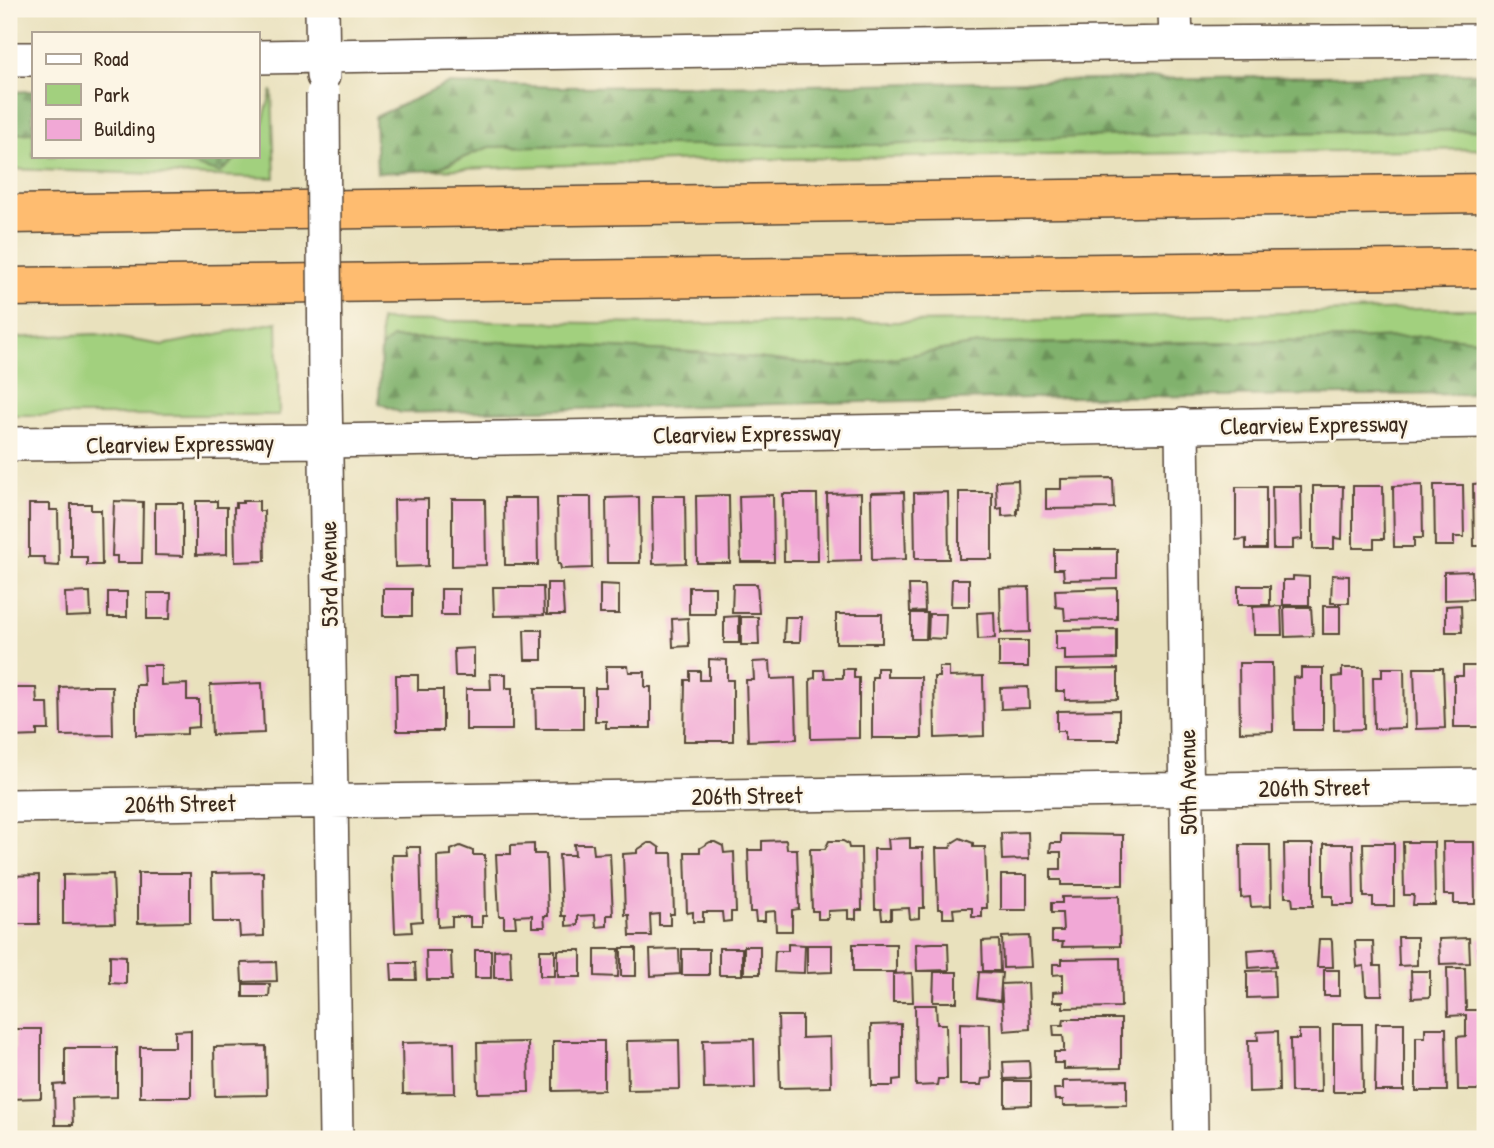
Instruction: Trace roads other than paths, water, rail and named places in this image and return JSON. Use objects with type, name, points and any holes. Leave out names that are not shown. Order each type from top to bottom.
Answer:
[{"type":"highway","points":[[9,214],[1485,193]]},
{"type":"highway","points":[[9,287],[1485,268]]},
{"type":"street","name":"53rd Avenue","points":[[322,9],[336,1139]]},
{"type":"street","points":[[1175,9],[1176,43]]},
{"type":"street","points":[[259,57],[1485,41]]},
{"type":"street","points":[[9,59],[32,59]]},
{"type":"street","name":"Clearview Expressway","points":[[9,444],[1485,421]]},
{"type":"street","name":"50th Avenue","points":[[1182,425],[1191,1139]]},
{"type":"street","name":"206th Street","points":[[9,806],[1485,785]]}]
